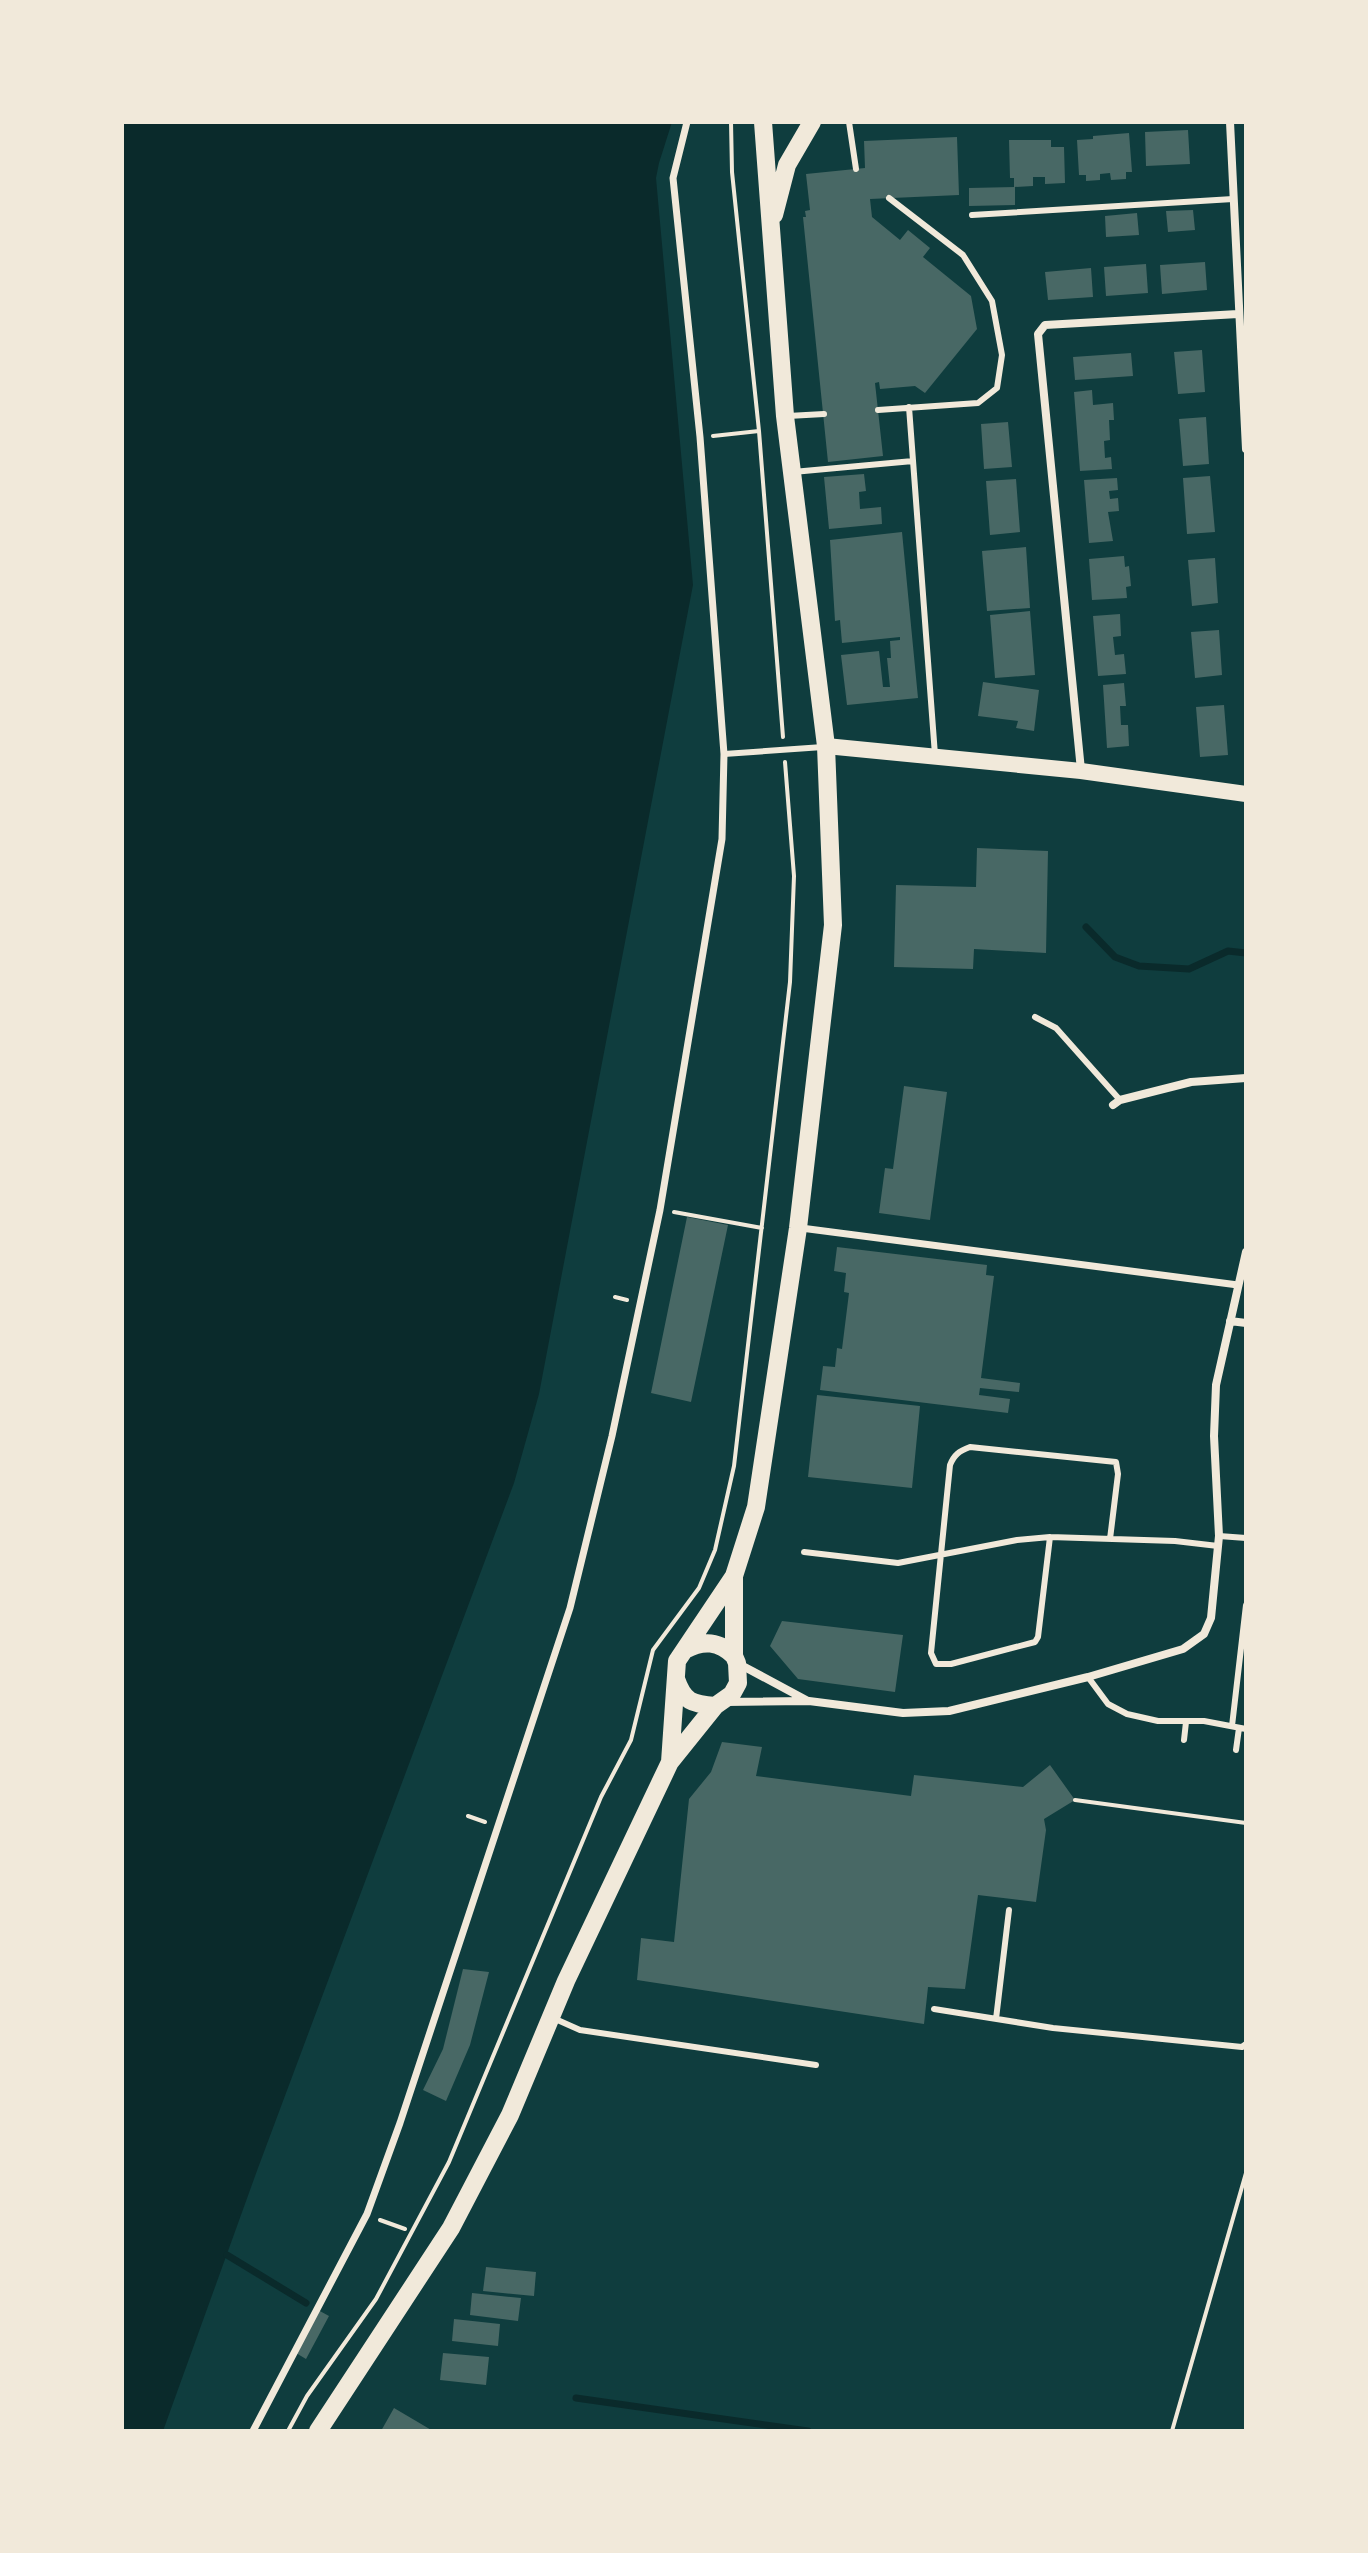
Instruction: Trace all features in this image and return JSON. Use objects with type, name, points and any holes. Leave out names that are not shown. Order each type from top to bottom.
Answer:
[{"type":"main road","points":[[670,1762],[677,1661],[734,1576],[756,1507],[798,1228],[833,925],[826,746],[785,416],[763,122]]},
{"type":"main road","points":[[770,230],[787,165],[811,122]]},
{"type":"main road","points":[[826,746],[1081,771],[1246,794]]},
{"type":"main road","points":[[318,2431],[451,2228],[510,2115],[551,2017],[670,1762],[719,1704],[732,1694],[738,1683],[734,1576]]},
{"type":"main road","points":[[685,1650],[698,1643],[712,1642],[727,1649],[735,1660]]},
{"type":"main road","points":[[674,1676],[682,1694],[696,1705],[719,1704]]},
{"type":"street","points":[[253,2431],[367,2214],[400,2123],[570,1608],[612,1436],[660,1210],[722,839],[724,754],[700,437],[673,178],[687,122]]},
{"type":"street","points":[[1230,122],[1246,449]]},
{"type":"street","points":[[1081,771],[1038,334],[1045,325],[1238,314]]},
{"type":"street","points":[[1117,1103],[1191,1082],[1246,1078]]},
{"type":"street","points":[[798,1228],[1238,1285]]},
{"type":"street","points":[[719,1704],[809,1701],[903,1713],[949,1711],[1088,1677],[1183,1649],[1204,1634],[1211,1618],[1218,1541],[1214,1436],[1216,1385],[1246,1252]]},
{"type":"street","points":[[1230,1321],[1246,1323]]},
{"type":"street","points":[[735,1660],[809,1701]]},
{"type":"lane","points":[[849,122],[856,169]]},
{"type":"lane","points":[[878,410],[978,403],[997,388],[1002,355],[992,301],[963,255],[889,198]]},
{"type":"lane","points":[[972,215],[1233,199]]},
{"type":"lane","points":[[909,407],[935,755]]},
{"type":"lane","points":[[785,416],[824,414]]},
{"type":"lane","points":[[793,472],[913,461]]},
{"type":"lane","points":[[724,754],[826,746]]},
{"type":"lane","points":[[1035,1017],[1056,1028],[1117,1103]]},
{"type":"lane","points":[[1050,1537],[1035,1642],[945,1665],[936,1664],[931,1653],[950,1465],[954,1456],[970,1447],[1116,1462],[1118,1474],[1110,1539]]},
{"type":"lane","points":[[804,1552],[898,1563],[1017,1540],[1050,1537],[1175,1541],[1246,1538]]},
{"type":"lane","points":[[1236,1750],[1246,1605]]},
{"type":"lane","points":[[1088,1677],[1108,1704],[1127,1714],[1158,1721],[1204,1721],[1239,1727]]},
{"type":"lane","points":[[1184,1740],[1186,1722]]},
{"type":"lane","points":[[996,2019],[1009,1910]]},
{"type":"lane","points":[[934,2009],[1053,2028],[1242,2047],[1246,2044]]},
{"type":"lane","points":[[551,2017],[580,2030],[816,2065]]},
{"type":"path","points":[[288,2431],[307,2396],[376,2299],[449,2162],[601,1797],[631,1740],[653,1650],[699,1588],[715,1550],[734,1466],[790,982],[794,876],[759,431],[732,172],[731,122]]},
{"type":"path","points":[[700,437],[759,431]]},
{"type":"path","points":[[660,1210],[762,1228]]},
{"type":"path","points":[[1075,1800],[1246,1823]]},
{"type":"path","points":[[1172,2431],[1246,2173]]},
{"type":"path","points":[[383,2222],[405,2229]]},
{"type":"water","points":[[122,122],[672,122],[656,178],[693,585],[539,1394],[514,1483],[163,2431],[122,2431]]},
{"type":"building","points":[[1188,130],[1190,164],[1146,166],[1145,132]]},
{"type":"building","points":[[1129,133],[1132,172],[1126,172],[1126,179],[1111,180],[1110,173],[1100,174],[1100,180],[1086,181],[1086,175],[1079,175],[1077,140]]},
{"type":"building","points":[[957,137],[959,195],[870,199],[872,217],[900,240],[908,230],[930,248],[923,257],[971,296],[977,329],[925,393],[915,386],[880,389],[879,382],[875,383],[883,456],[828,462],[803,217],[806,217],[805,211],[810,210],[806,174],[865,168],[864,141]]},
{"type":"building","points":[[1009,140],[1051,140],[1051,147],[1064,147],[1065,183],[1045,184],[1045,177],[1033,177],[1033,186],[1014,187],[1014,178],[1010,178]]},
{"type":"building","points":[[1015,187],[1015,205],[969,206],[969,188]]},
{"type":"building","points":[[1193,210],[1195,230],[1168,232],[1166,211]]},
{"type":"building","points":[[1137,213],[1139,235],[1106,237],[1105,216]]},
{"type":"building","points":[[1205,262],[1207,290],[1162,294],[1160,265]]},
{"type":"building","points":[[1146,264],[1148,293],[1106,296],[1104,267]]},
{"type":"building","points":[[1091,268],[1093,297],[1048,300],[1045,272]]},
{"type":"building","points":[[1202,350],[1205,392],[1178,394],[1174,352]]},
{"type":"building","points":[[1131,353],[1133,376],[1075,380],[1073,357]]},
{"type":"building","points":[[1092,390],[1093,405],[1113,403],[1114,420],[1109,420],[1110,440],[1104,441],[1105,458],[1111,457],[1112,469],[1080,471],[1074,392]]},
{"type":"building","points":[[1206,417],[1209,464],[1183,466],[1179,419]]},
{"type":"building","points":[[1008,422],[1012,467],[984,469],[981,424]]},
{"type":"building","points":[[864,474],[866,491],[859,492],[860,509],[881,507],[882,524],[829,529],[824,477]]},
{"type":"building","points":[[1210,476],[1215,532],[1187,534],[1183,478]]},
{"type":"building","points":[[1117,478],[1118,490],[1109,491],[1110,499],[1118,498],[1119,511],[1108,512],[1113,541],[1089,543],[1084,480]]},
{"type":"building","points":[[1016,479],[1020,532],[990,535],[986,481]]},
{"type":"building","points":[[902,532],[918,698],[847,705],[841,655],[879,651],[883,687],[890,687],[887,658],[891,658],[890,641],[900,640],[900,637],[842,643],[840,620],[835,621],[830,540]]},
{"type":"building","points":[[1026,547],[1030,608],[987,611],[982,551]]},
{"type":"building","points":[[1124,556],[1125,567],[1129,566],[1131,586],[1126,587],[1127,598],[1092,600],[1089,559]]},
{"type":"building","points":[[1215,558],[1218,603],[1192,606],[1188,560]]},
{"type":"building","points":[[1030,611],[1035,675],[995,678],[990,615]]},
{"type":"building","points":[[1120,614],[1121,636],[1113,637],[1115,655],[1124,654],[1126,674],[1098,676],[1093,616]]},
{"type":"building","points":[[1219,630],[1222,675],[1195,678],[1191,632]]},
{"type":"building","points":[[983,682],[1039,690],[1034,731],[1016,728],[1018,721],[978,716]]},
{"type":"building","points":[[1124,683],[1126,706],[1120,706],[1121,725],[1128,725],[1129,746],[1107,748],[1103,685]]},
{"type":"building","points":[[1224,705],[1228,755],[1200,757],[1196,707]]},
{"type":"building","points":[[977,848],[1048,851],[1046,953],[974,949],[973,969],[894,967],[896,885],[976,887]]},
{"type":"building","points":[[904,1086],[947,1092],[930,1220],[879,1213],[885,1168],[893,1169]]},
{"type":"building","points":[[687,1217],[728,1225],[691,1402],[651,1393]]},
{"type":"building","points":[[837,1247],[987,1265],[986,1275],[994,1276],[981,1378],[1020,1383],[1019,1392],[980,1388],[979,1395],[1010,1399],[1008,1413],[820,1390],[823,1366],[835,1367],[837,1348],[842,1349],[849,1293],[844,1292],[846,1273],[834,1271]]},
{"type":"building","points":[[817,1395],[920,1406],[912,1488],[808,1477]]},
{"type":"building","points":[[782,1621],[903,1635],[895,1692],[798,1679],[770,1646]]},
{"type":"building","points":[[722,1742],[762,1747],[756,1776],[911,1796],[914,1775],[1023,1787],[1050,1765],[1075,1800],[1044,1819],[1046,1830],[1036,1902],[978,1895],[965,1989],[928,1987],[924,2024],[637,1980],[641,1938],[674,1942],[689,1799],[711,1772]]},
{"type":"building","points":[[463,1969],[489,1972],[470,2045],[446,2101],[423,2090],[443,2049]]},
{"type":"building","points":[[486,2267],[536,2272],[534,2296],[483,2291]]},
{"type":"building","points":[[472,2293],[521,2298],[518,2321],[470,2315]]},
{"type":"building","points":[[318,2310],[329,2316],[306,2359],[296,2353]]},
{"type":"building","points":[[454,2319],[500,2324],[498,2346],[452,2341]]},
{"type":"building","points":[[443,2353],[489,2357],[486,2385],[440,2380]]},
{"type":"building","points":[[394,2408],[433,2431],[381,2431]]},
{"type":"waterway","points":[[1086,927],[1115,957],[1139,966],[1189,969],[1228,951],[1246,953]]},
{"type":"waterway","points":[[227,2255],[306,2303]]},
{"type":"waterway","points":[[576,2398],[808,2431]]}]
